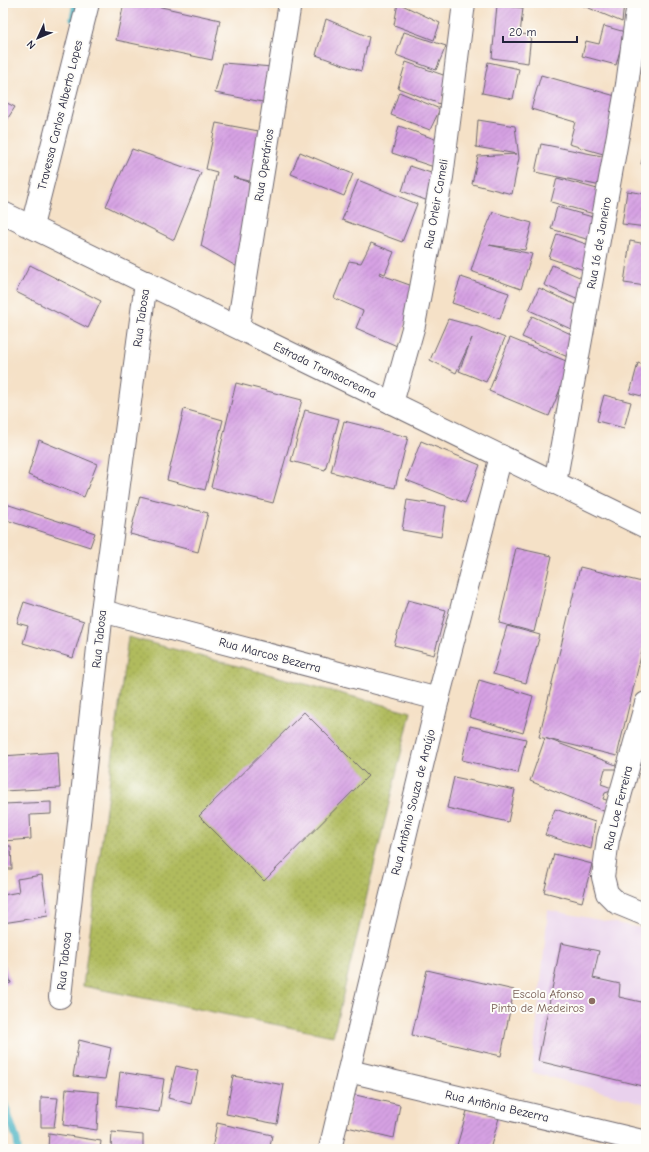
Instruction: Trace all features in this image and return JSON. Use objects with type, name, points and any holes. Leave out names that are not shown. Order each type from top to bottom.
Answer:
[{"type":"street","name":"Travessa Carlos Alberto Lopes","points":[[32,226],[88,3]]},
{"type":"street","name":"Rua Operários","points":[[238,327],[290,3]]},
{"type":"street","name":"Rua Orleir Cameli","points":[[392,403],[414,325],[442,178],[464,3]]},
{"type":"street","name":"Rua 16 de Janeiro","points":[[556,483],[627,85],[638,3]]},
{"type":"street","name":"Estrada Transacreana","points":[[3,213],[646,527]]},
{"type":"street","name":"Rua Tabosa","points":[[60,997],[102,611],[146,282]]},
{"type":"street","name":"Rua Antônio Souza de Araújo","points":[[330,1149],[438,699],[501,456]]},
{"type":"street","name":"Rua Marcos Bezerra","points":[[102,611],[438,699]]},
{"type":"street","name":"Rua Loe Ferreira","points":[[646,704],[608,839],[603,877],[607,893],[617,903],[646,915]]},
{"type":"street","name":"Rua Antônia Bezerra","points":[[349,1071],[646,1142]]},
{"type":"shaded area","name":"Escola Afonso Pinto de Medeiros","points":[[548,910],[646,929],[646,1104],[532,1072]]},
{"type":"green space","points":[[128,637],[411,712],[333,1036],[83,986]]},
{"type":"building","points":[[124,3],[143,3],[220,20],[212,60],[116,40]]},
{"type":"building","points":[[398,3],[440,23],[434,40],[394,25]]},
{"type":"building","points":[[577,3],[624,3],[622,22]]},
{"type":"building","points":[[497,5],[523,8],[520,34],[531,35],[528,63],[492,58]]},
{"type":"building","points":[[326,19],[369,37],[361,71],[316,55]]},
{"type":"building","points":[[604,26],[625,32],[616,65],[582,56],[586,41],[599,44]]},
{"type":"building","points":[[404,32],[446,46],[436,70],[396,55]]},
{"type":"building","points":[[406,62],[449,77],[440,104],[398,88]]},
{"type":"building","points":[[488,62],[519,69],[513,99],[482,93]]},
{"type":"building","points":[[223,63],[272,67],[268,103],[215,93]]},
{"type":"building","points":[[541,75],[619,97],[603,154],[569,144],[575,122],[531,109]]},
{"type":"building","points":[[399,92],[440,109],[430,130],[391,115]]},
{"type":"building","points":[[3,101],[15,107],[3,126]]},
{"type":"building","points":[[478,120],[515,126],[519,158],[512,194],[472,184],[478,156],[517,154],[476,147]]},
{"type":"building","points":[[216,123],[264,132],[253,182],[233,177],[249,182],[250,216],[241,269],[201,246],[217,172],[206,169]]},
{"type":"building","points":[[399,126],[440,141],[437,168],[392,153]]},
{"type":"building","points":[[541,144],[607,157],[601,186],[535,172]]},
{"type":"building","points":[[646,146],[646,165],[641,164]]},
{"type":"building","points":[[132,149],[201,173],[174,240],[106,206]]},
{"type":"building","points":[[300,152],[353,174],[344,196],[291,174]]},
{"type":"building","points":[[410,166],[434,174],[428,201],[402,191]]},
{"type":"building","points":[[557,178],[601,190],[594,214],[551,202]]},
{"type":"building","points":[[358,180],[417,204],[402,242],[342,220]]},
{"type":"building","points":[[627,191],[646,194],[646,227],[622,224]]},
{"type":"building","points":[[557,207],[596,218],[590,240],[551,229]]},
{"type":"building","points":[[493,212],[532,223],[525,250],[489,245],[532,254],[521,289],[471,271],[480,243]]},
{"type":"building","points":[[557,234],[592,246],[584,270],[549,258]]},
{"type":"building","points":[[630,241],[646,244],[646,286],[624,283]]},
{"type":"building","points":[[371,243],[394,252],[385,274],[380,272],[379,274],[418,288],[397,346],[356,328],[363,311],[334,298],[349,261],[361,263]]},
{"type":"building","points":[[30,265],[101,301],[88,328],[16,292]]},
{"type":"building","points":[[552,265],[584,279],[581,301],[544,285]]},
{"type":"building","points":[[461,277],[509,293],[500,319],[452,303]]},
{"type":"building","points":[[539,288],[583,308],[573,330],[529,310]]},
{"type":"building","points":[[532,316],[573,335],[570,358],[522,337]]},
{"type":"building","points":[[448,319],[478,327],[505,338],[486,382],[459,371],[472,338],[456,373],[430,360]]},
{"type":"building","points":[[510,338],[571,363],[549,416],[489,391]]},
{"type":"building","points":[[638,363],[646,366],[646,397],[630,393]]},
{"type":"building","points":[[236,383],[302,400],[273,503],[211,487]]},
{"type":"building","points":[[604,395],[631,402],[624,428],[597,421]]},
{"type":"building","points":[[184,409],[223,420],[205,490],[167,480]]},
{"type":"building","points":[[305,410],[339,419],[325,470],[291,461]]},
{"type":"building","points":[[344,421],[408,437],[395,488],[331,472]]},
{"type":"building","points":[[39,440],[97,464],[84,497],[28,475]]},
{"type":"building","points":[[421,441],[480,465],[465,503],[406,480]]},
{"type":"building","points":[[140,496],[208,513],[198,552],[130,534]]},
{"type":"building","points":[[407,500],[446,506],[441,537],[402,530]]},
{"type":"building","points":[[3,503],[95,533],[90,547],[3,519]]},
{"type":"building","points":[[516,548],[552,556],[534,632],[499,623]]},
{"type":"building","points":[[580,567],[646,583],[646,635],[617,756],[539,737]]},
{"type":"building","points":[[408,600],[446,610],[434,655],[394,645]]},
{"type":"building","points":[[24,602],[84,621],[73,658],[23,643],[28,626],[17,623]]},
{"type":"building","points":[[507,626],[540,635],[526,683],[493,674]]},
{"type":"building","points":[[479,680],[533,696],[523,733],[469,717]]},
{"type":"building","points":[[304,712],[368,776],[264,881],[199,816]]},
{"type":"building","points":[[470,726],[526,739],[518,773],[462,760]]},
{"type":"building","points":[[545,738],[616,765],[616,769],[605,769],[601,784],[612,788],[611,791],[605,793],[603,799],[610,801],[606,812],[530,781]]},
{"type":"building","points":[[58,752],[60,788],[3,791],[3,756]]},
{"type":"building","points":[[454,777],[515,790],[508,822],[447,808]]},
{"type":"building","points":[[51,802],[51,814],[30,815],[31,839],[3,841],[3,804]]},
{"type":"building","points":[[555,809],[595,822],[591,849],[545,835]]},
{"type":"building","points":[[3,846],[11,846],[12,869],[3,869]]},
{"type":"building","points":[[554,854],[592,864],[582,902],[544,892]]},
{"type":"building","points":[[42,875],[48,916],[3,923],[3,895],[19,892],[17,879]]},
{"type":"building","points":[[561,943],[599,951],[593,978],[620,984],[619,997],[646,1003],[646,1087],[538,1061]]},
{"type":"building","points":[[3,959],[11,983],[3,985]]},
{"type":"building","points":[[427,970],[514,990],[501,1056],[412,1035]]},
{"type":"building","points":[[79,1040],[111,1048],[105,1079],[73,1076]]},
{"type":"building","points":[[176,1066],[198,1071],[191,1104],[168,1098]]},
{"type":"building","points":[[120,1072],[164,1079],[159,1112],[116,1106]]},
{"type":"building","points":[[233,1076],[284,1085],[277,1124],[226,1114]]},
{"type":"building","points":[[66,1089],[99,1092],[97,1130],[63,1125]]},
{"type":"building","points":[[351,1094],[400,1105],[394,1138],[347,1127]]},
{"type":"building","points":[[41,1097],[58,1098],[54,1127],[41,1127]]},
{"type":"building","points":[[467,1111],[499,1118],[490,1149],[456,1149]]},
{"type":"building","points":[[217,1123],[272,1135],[270,1147],[275,1149],[212,1149]]},
{"type":"building","points":[[112,1132],[143,1135],[143,1149],[111,1149]]},
{"type":"building","points":[[49,1133],[101,1141],[100,1149],[48,1149]]},
{"type":"waterway","points":[[73,19],[76,3]]},
{"type":"waterway","points":[[3,1099],[17,1140],[18,1149]]},
{"type":"place","name":"Escola Afonso Pinto de Medeiros","points":[[592,1001]]}]
